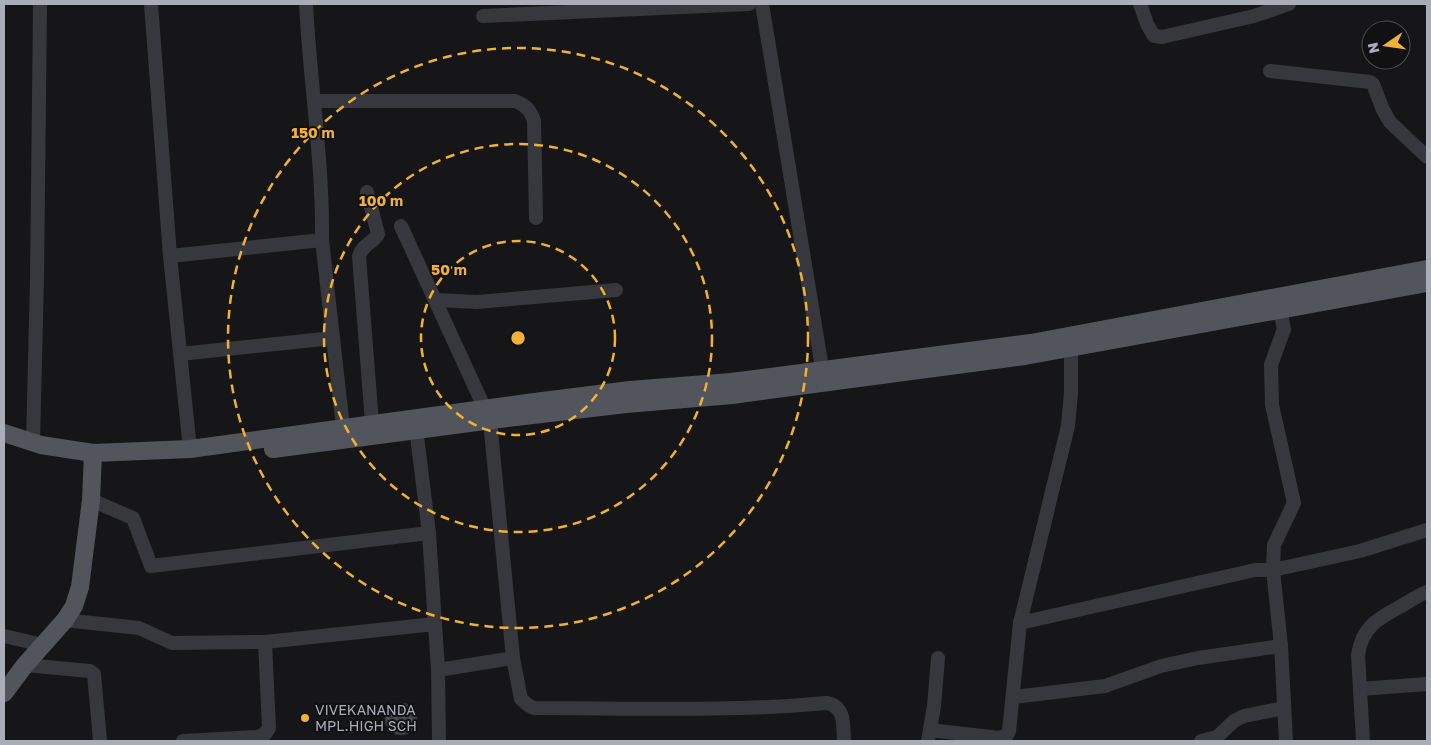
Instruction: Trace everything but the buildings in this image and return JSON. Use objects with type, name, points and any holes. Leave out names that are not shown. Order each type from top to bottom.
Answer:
[{"type":"main road","points":[[1071,342],[1427,269]]},
{"type":"main road","points":[[4,445],[33,455],[143,463],[194,459],[416,424],[487,415],[732,395],[824,377],[1280,310],[1427,283]]},
{"type":"main road","points":[[4,432],[92,459],[190,448],[372,423],[416,424]]},
{"type":"main road","points":[[4,693],[74,606],[80,587],[91,500],[92,459]]},
{"type":"street","points":[[33,442],[38,279],[40,4]]},
{"type":"street","points":[[151,4],[170,256],[190,448]]},
{"type":"street","points":[[306,4],[308,44],[315,101],[322,205],[322,240],[343,427]]},
{"type":"street","points":[[483,16],[749,4]]},
{"type":"street","points":[[762,4],[803,261],[824,377]]},
{"type":"street","points":[[1140,4],[1150,32],[1154,36],[1162,37],[1254,16],[1289,4]]},
{"type":"street","points":[[1270,70],[1370,82],[1373,84],[1390,122],[1427,157]]},
{"type":"street","points":[[315,101],[515,101],[524,105],[531,112],[534,120],[536,218]]},
{"type":"street","points":[[367,192],[378,234],[363,248],[359,256],[372,423]]},
{"type":"street","points":[[401,226],[487,415],[513,658],[522,699],[531,707],[669,710],[785,707],[826,703],[833,704],[839,709],[842,716],[844,741]]},
{"type":"street","points":[[170,256],[322,240]]},
{"type":"street","points":[[436,300],[477,302],[616,290]]},
{"type":"street","points":[[1280,310],[1284,329],[1271,365],[1272,405],[1293,491],[1294,503],[1274,545],[1273,570],[1281,646],[1286,741]]},
{"type":"street","points":[[180,354],[333,338]]},
{"type":"street","points":[[938,658],[934,706],[929,736],[989,739],[1007,735],[1014,697],[1020,623],[1068,426],[1071,393],[1071,342]]},
{"type":"street","points":[[416,424],[429,533],[438,670],[439,741]]},
{"type":"street","points":[[91,500],[133,518],[151,566],[429,533]]},
{"type":"street","points":[[1020,623],[1254,570],[1273,570],[1360,551],[1427,530]]},
{"type":"street","points":[[1363,741],[1358,655],[1360,642],[1366,630],[1380,618],[1427,592]]},
{"type":"street","points":[[64,620],[139,628],[172,643],[265,642],[435,624]]},
{"type":"street","points":[[4,636],[43,645]]},
{"type":"street","points":[[183,741],[258,737],[265,734],[269,728],[265,642]]},
{"type":"street","points":[[1014,697],[1104,686],[1161,666],[1198,658],[1281,646]]},
{"type":"street","points":[[438,670],[513,658]]},
{"type":"street","points":[[26,665],[90,670],[94,674],[100,741]]},
{"type":"street","points":[[1360,689],[1427,684]]},
{"type":"street","points":[[1201,741],[1217,737],[1234,721],[1244,716],[1284,708]]},
{"type":"place","name":"VIVEKANANDA MPL.HIGH SCH","points":[[305,718]]}]
